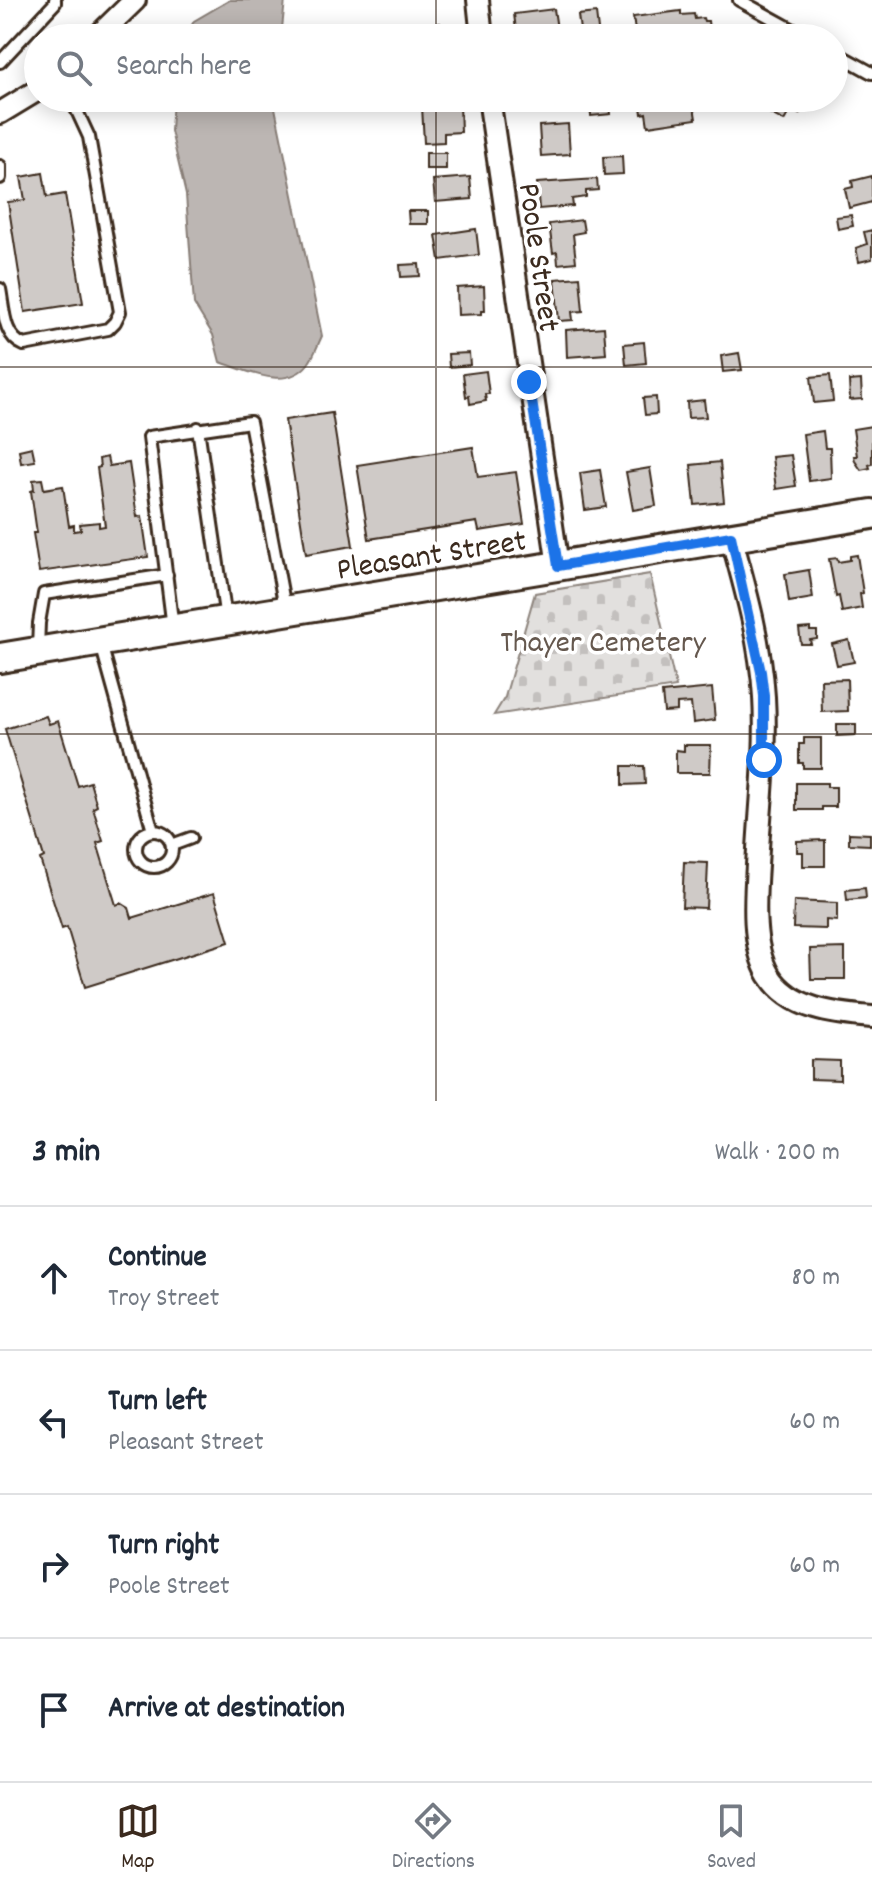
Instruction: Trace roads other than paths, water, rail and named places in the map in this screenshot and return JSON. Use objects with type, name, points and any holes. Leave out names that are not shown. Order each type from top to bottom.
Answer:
[{"type":"main road","name":"Pleasant Street","points":[[0,658],[872,514]]},
{"type":"street","points":[[110,24],[135,0]]},
{"type":"street","points":[[478,0],[481,24]]},
{"type":"street","points":[[0,113],[24,98]]},
{"type":"street","name":"Poole Street","points":[[491,112],[558,566]]},
{"type":"street","points":[[731,536],[757,648],[764,696],[764,760],[755,909],[760,952],[769,975],[793,999],[831,1014],[872,1017]]},
{"type":"lane","points":[[35,24],[55,0]]},
{"type":"lane","points":[[739,0],[783,24]]},
{"type":"lane","points":[[0,62],[24,36]]},
{"type":"lane","points":[[848,60],[872,73]]},
{"type":"lane","points":[[0,289],[9,334],[24,345],[108,329],[120,312],[89,137],[77,112]]},
{"type":"lane","points":[[173,630],[149,437],[198,428],[250,422],[285,611]]},
{"type":"lane","points":[[198,428],[227,621]]},
{"type":"lane","points":[[38,652],[44,594],[167,575]]},
{"type":"lane","points":[[100,641],[153,831]]},
{"type":"lane","points":[[153,831],[161,832],[172,845],[167,861],[160,866],[143,863],[136,848],[144,834],[153,831]]},
{"type":"lane","points":[[172,845],[191,838]]},
{"type":"park label","name":"Thayer Cemetery","points":[[603,640]]}]
